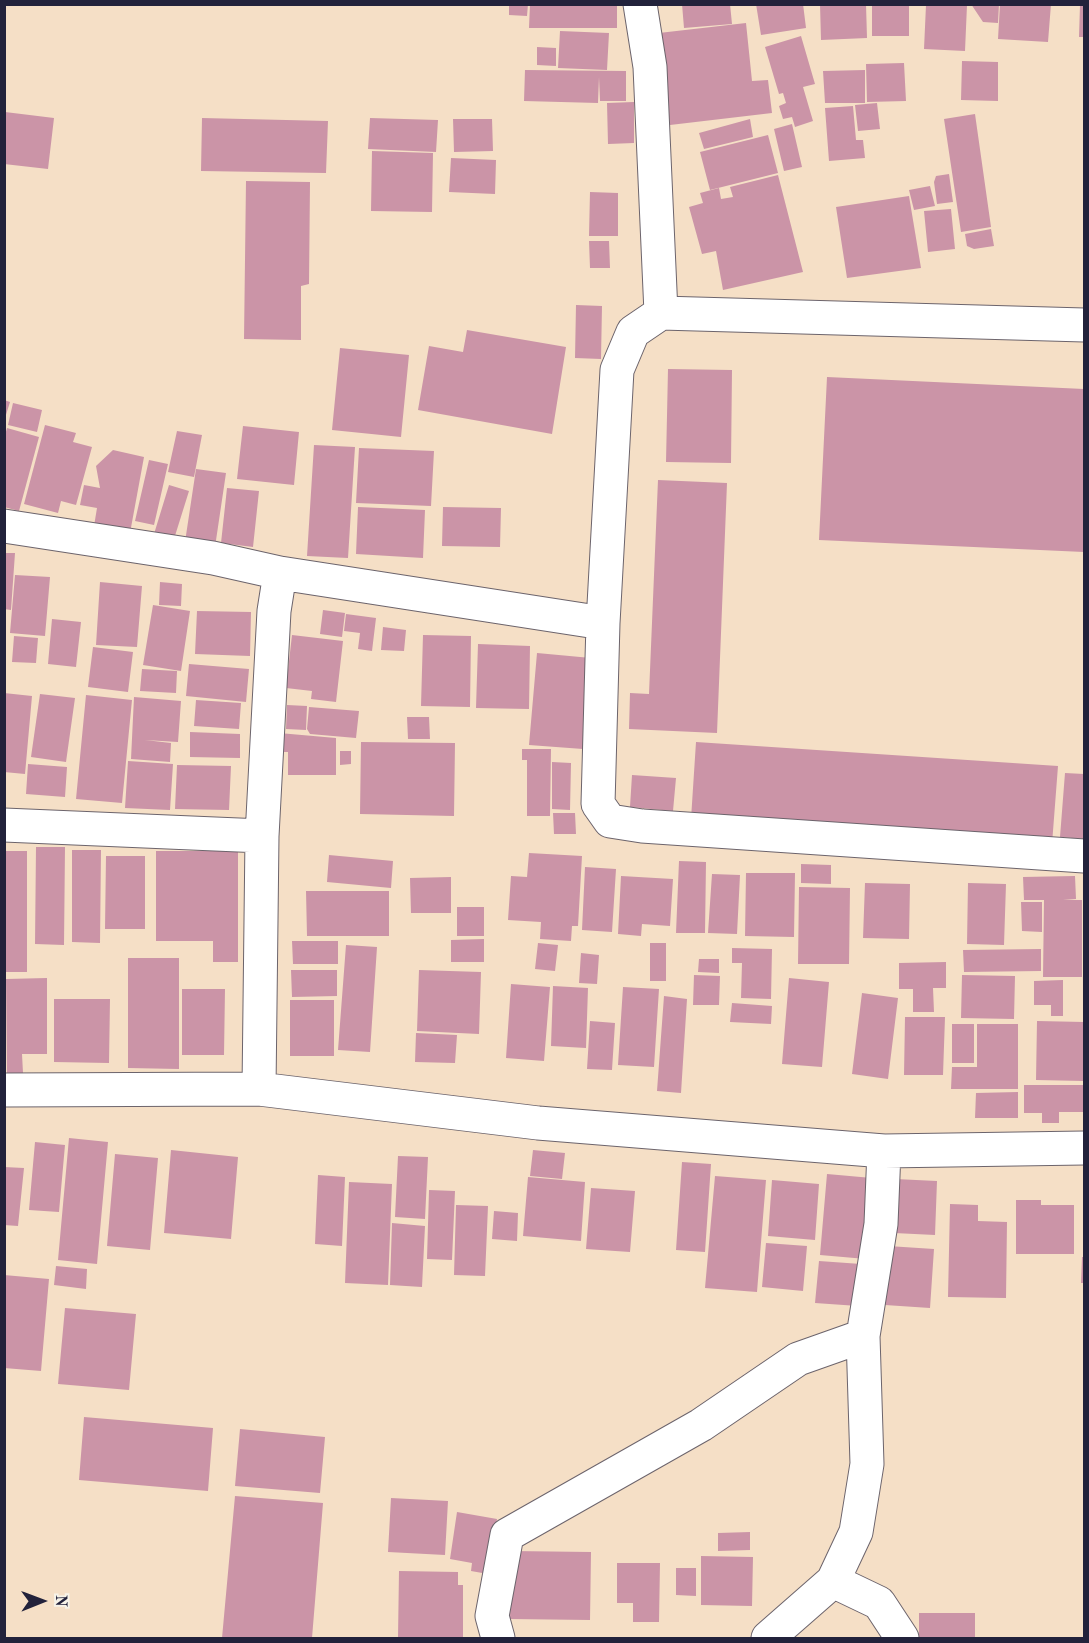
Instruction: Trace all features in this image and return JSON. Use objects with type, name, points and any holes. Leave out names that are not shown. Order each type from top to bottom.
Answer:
[{"type":"street","points":[[640,4],[650,67],[661,313]]},
{"type":"street","points":[[1084,325],[661,313],[633,332],[617,370],[603,623],[598,804],[610,821],[654,827],[1084,855]]},
{"type":"street","points":[[4,526],[213,558],[280,573],[603,623]]},
{"type":"street","points":[[259,1089],[262,836],[274,611],[280,573]]},
{"type":"street","points":[[4,825],[262,836]]},
{"type":"street","points":[[4,1090],[259,1089],[538,1123],[884,1150],[1084,1148]]},
{"type":"street","points":[[768,1638],[833,1581],[856,1532],[867,1464],[863,1336],[880,1224],[884,1150]]},
{"type":"street","points":[[498,1638],[492,1616],[507,1535],[700,1425],[798,1359],[863,1336]]},
{"type":"street","points":[[833,1581],[879,1603],[902,1638]]},
{"type":"building","points":[[509,4],[528,4],[527,16],[509,15]]},
{"type":"building","points":[[530,4],[617,4],[617,28],[529,28]]},
{"type":"building","points":[[682,4],[730,4],[732,24],[684,28]]},
{"type":"building","points":[[756,4],[803,4],[806,28],[761,35]]},
{"type":"building","points":[[820,4],[866,4],[867,38],[821,40]]},
{"type":"building","points":[[872,4],[909,4],[909,36],[872,36]]},
{"type":"building","points":[[971,4],[999,4],[998,23],[983,22]]},
{"type":"building","points":[[1000,4],[1051,4],[1048,42],[998,39]]},
{"type":"building","points":[[926,5],[967,5],[965,51],[924,49]]},
{"type":"building","points":[[1080,5],[1084,5],[1084,37],[1079,37]]},
{"type":"building","points":[[746,23],[752,81],[768,80],[772,113],[670,125],[659,33]]},
{"type":"building","points":[[560,31],[609,33],[607,70],[558,68]]},
{"type":"building","points":[[801,36],[815,84],[803,87],[813,121],[795,127],[792,117],[783,119],[779,106],[786,103],[783,93],[779,94],[765,47]]},
{"type":"building","points":[[537,47],[556,48],[556,66],[537,65]]},
{"type":"building","points":[[962,61],[998,62],[998,101],[961,100]]},
{"type":"building","points":[[904,63],[906,101],[867,102],[866,64]]},
{"type":"building","points":[[525,70],[626,71],[626,101],[600,101],[599,77],[598,103],[524,101]]},
{"type":"building","points":[[865,70],[865,103],[825,103],[823,71]]},
{"type":"building","points":[[634,102],[634,143],[608,144],[607,103]]},
{"type":"building","points":[[877,103],[880,129],[858,131],[855,105]]},
{"type":"building","points":[[853,106],[856,140],[863,140],[865,158],[829,161],[825,108]]},
{"type":"building","points":[[5,112],[54,118],[48,169],[4,164]]},
{"type":"building","points":[[975,114],[991,227],[961,232],[944,119]]},
{"type":"building","points":[[202,118],[328,121],[326,173],[201,171]]},
{"type":"building","points":[[370,118],[438,120],[436,152],[368,149]]},
{"type":"building","points":[[453,119],[492,119],[493,151],[454,152]]},
{"type":"building","points":[[750,119],[753,137],[704,149],[699,133]]},
{"type":"building","points":[[792,124],[802,167],[784,171],[774,129]]},
{"type":"building","points":[[768,135],[778,173],[710,190],[700,152]]},
{"type":"building","points":[[372,151],[433,153],[432,212],[371,211]]},
{"type":"building","points":[[451,158],[496,160],[495,194],[449,192]]},
{"type":"building","points":[[949,174],[953,202],[937,204],[934,182],[936,176]]},
{"type":"building","points":[[778,175],[803,272],[723,290],[716,251],[702,254],[689,207],[703,203],[700,193],[719,188],[721,199],[733,197],[730,187]]},
{"type":"building","points":[[246,181],[310,182],[309,284],[301,286],[301,340],[244,339]]},
{"type":"building","points":[[930,186],[935,206],[914,210],[909,190]]},
{"type":"building","points":[[590,192],[618,193],[618,236],[589,236]]},
{"type":"building","points":[[909,196],[921,268],[847,278],[836,207]]},
{"type":"building","points":[[951,209],[955,249],[928,252],[924,211]]},
{"type":"building","points":[[991,229],[994,246],[974,249],[967,246],[965,234]]},
{"type":"building","points":[[589,241],[609,241],[610,268],[590,268]]},
{"type":"building","points":[[576,305],[602,306],[601,359],[575,358]]},
{"type":"building","points":[[467,330],[566,347],[552,434],[418,410],[429,346],[463,352]]},
{"type":"building","points":[[340,348],[409,355],[401,437],[332,430]]},
{"type":"building","points":[[668,369],[732,370],[731,463],[666,462]]},
{"type":"building","points":[[827,377],[1084,389],[1084,552],[819,540]]},
{"type":"building","points":[[4,400],[10,402],[5,418],[4,418]]},
{"type":"building","points":[[13,403],[42,410],[37,432],[8,425]]},
{"type":"building","points":[[45,425],[76,433],[73,442],[92,447],[76,505],[61,501],[58,513],[24,504]]},
{"type":"building","points":[[243,426],[299,432],[294,485],[237,479]]},
{"type":"building","points":[[7,428],[39,437],[19,511],[4,507],[4,439]]},
{"type":"building","points":[[177,431],[202,435],[194,477],[168,472]]},
{"type":"building","points":[[314,445],[355,447],[348,558],[307,556]]},
{"type":"building","points":[[359,448],[434,451],[431,506],[356,503]]},
{"type":"building","points":[[113,450],[144,457],[130,533],[94,526],[97,508],[80,505],[84,485],[100,488],[96,466]]},
{"type":"building","points":[[149,460],[168,464],[154,525],[135,521]]},
{"type":"building","points":[[196,469],[226,473],[215,547],[185,542]]},
{"type":"building","points":[[658,480],[727,483],[717,733],[629,729],[630,693],[649,694]]},
{"type":"building","points":[[169,485],[189,491],[174,539],[154,534]]},
{"type":"building","points":[[227,488],[259,491],[253,547],[221,543]]},
{"type":"building","points":[[358,507],[425,510],[423,558],[356,554]]},
{"type":"building","points":[[443,507],[501,508],[500,547],[442,546]]},
{"type":"building","points":[[4,553],[15,553],[11,610],[4,609]]},
{"type":"building","points":[[15,575],[50,577],[45,636],[10,633]]},
{"type":"building","points":[[100,582],[142,586],[137,647],[96,645]]},
{"type":"building","points":[[160,582],[182,584],[181,606],[159,605]]},
{"type":"building","points":[[153,605],[190,611],[181,671],[143,665]]},
{"type":"building","points":[[323,610],[345,613],[342,637],[320,634]]},
{"type":"building","points":[[197,611],[251,612],[250,656],[195,654]]},
{"type":"building","points":[[346,614],[376,618],[372,651],[358,649],[360,633],[344,631]]},
{"type":"building","points":[[52,619],[81,622],[76,667],[48,664]]},
{"type":"building","points":[[383,627],[406,630],[404,651],[381,650]]},
{"type":"building","points":[[292,635],[343,641],[336,702],[311,699],[312,691],[286,688]]},
{"type":"building","points":[[423,635],[471,636],[470,707],[421,706]]},
{"type":"building","points":[[14,636],[38,638],[36,663],[12,662]]},
{"type":"building","points":[[478,644],[530,646],[529,709],[476,708]]},
{"type":"building","points":[[93,647],[133,652],[128,692],[88,687]]},
{"type":"building","points":[[537,653],[591,658],[583,749],[529,745]]},
{"type":"building","points":[[189,664],[249,669],[246,702],[186,696]]},
{"type":"building","points":[[142,669],[177,671],[176,693],[140,691]]},
{"type":"building","points":[[4,693],[32,696],[25,774],[4,772]]},
{"type":"building","points":[[40,694],[75,698],[66,762],[31,757]]},
{"type":"building","points":[[86,695],[132,700],[122,803],[76,799]]},
{"type":"building","points":[[134,697],[181,701],[178,742],[145,740],[171,743],[170,762],[131,759]]},
{"type":"building","points":[[196,700],[241,703],[239,729],[194,726]]},
{"type":"building","points":[[287,705],[307,706],[306,730],[286,729]]},
{"type":"building","points":[[309,707],[359,711],[356,738],[310,734],[307,729]]},
{"type":"building","points":[[407,717],[429,717],[430,739],[408,739]]},
{"type":"building","points":[[190,732],[240,734],[240,758],[190,757]]},
{"type":"building","points":[[279,733],[336,738],[336,775],[288,775],[288,752],[280,752]]},
{"type":"building","points":[[361,742],[455,743],[454,816],[360,814]]},
{"type":"building","points":[[696,742],[1058,766],[1052,844],[691,819]]},
{"type":"building","points":[[522,749],[551,749],[550,816],[527,816],[527,760],[522,760]]},
{"type":"building","points":[[340,751],[351,751],[351,764],[340,765]]},
{"type":"building","points":[[128,761],[173,764],[170,810],[125,808]]},
{"type":"building","points":[[552,762],[571,763],[570,810],[552,809]]},
{"type":"building","points":[[28,764],[67,767],[65,797],[26,794]]},
{"type":"building","points":[[177,765],[231,766],[229,810],[175,809]]},
{"type":"building","points":[[1065,773],[1084,774],[1084,839],[1060,837]]},
{"type":"building","points":[[632,775],[676,778],[673,811],[630,807]]},
{"type":"building","points":[[553,813],[575,813],[576,834],[554,834]]},
{"type":"building","points":[[36,847],[65,847],[64,945],[35,944]]},
{"type":"building","points":[[72,850],[101,850],[100,943],[72,942]]},
{"type":"building","points":[[4,851],[27,851],[27,972],[4,972]]},
{"type":"building","points":[[156,851],[238,851],[238,962],[213,962],[213,941],[156,941]]},
{"type":"building","points":[[529,853],[582,856],[578,926],[572,926],[571,941],[540,939],[541,922],[508,920],[511,876],[527,877]]},
{"type":"building","points":[[329,855],[393,861],[391,888],[327,882]]},
{"type":"building","points":[[106,856],[145,856],[145,929],[105,929]]},
{"type":"building","points":[[679,861],[706,862],[705,933],[676,933]]},
{"type":"building","points":[[801,864],[831,865],[831,884],[801,883]]},
{"type":"building","points":[[585,867],[616,869],[612,932],[582,930]]},
{"type":"building","points":[[746,873],[795,873],[794,937],[745,936]]},
{"type":"building","points":[[712,874],[740,875],[737,934],[708,933]]},
{"type":"building","points":[[621,876],[673,879],[670,926],[642,924],[641,936],[618,934]]},
{"type":"building","points":[[1075,876],[1076,899],[1063,900],[1082,900],[1082,977],[1043,977],[1044,900],[1024,900],[1023,877]]},
{"type":"building","points":[[451,877],[451,913],[411,913],[410,878]]},
{"type":"building","points":[[865,883],[910,884],[909,939],[863,938]]},
{"type":"building","points":[[968,883],[1006,884],[1004,945],[967,944]]},
{"type":"building","points":[[799,887],[850,888],[849,964],[798,964]]},
{"type":"building","points":[[306,891],[389,891],[389,936],[307,936]]},
{"type":"building","points":[[1021,902],[1042,902],[1042,932],[1022,931]]},
{"type":"building","points":[[457,907],[484,907],[484,936],[457,936]]},
{"type":"building","points":[[484,939],[484,962],[451,962],[451,940]]},
{"type":"building","points":[[292,941],[338,941],[338,964],[293,964]]},
{"type":"building","points":[[538,943],[558,945],[555,971],[535,969]]},
{"type":"building","points":[[650,943],[666,943],[666,981],[650,981]]},
{"type":"building","points":[[346,945],[377,947],[370,1052],[338,1050]]},
{"type":"building","points":[[732,948],[772,949],[771,999],[741,998],[742,963],[732,963]]},
{"type":"building","points":[[1041,949],[1041,971],[964,972],[963,950]]},
{"type":"building","points":[[581,953],[599,955],[597,984],[579,983]]},
{"type":"building","points":[[128,958],[179,958],[179,1069],[128,1068]]},
{"type":"building","points":[[699,959],[719,959],[719,973],[698,972]]},
{"type":"building","points":[[946,962],[946,988],[933,988],[934,1012],[913,1012],[913,989],[899,989],[899,963]]},
{"type":"building","points":[[291,970],[337,970],[337,996],[292,997]]},
{"type":"building","points":[[419,970],[481,972],[479,1034],[417,1031]]},
{"type":"building","points":[[694,975],[720,976],[719,1005],[693,1005]]},
{"type":"building","points":[[962,975],[1015,976],[1014,1019],[961,1018]]},
{"type":"building","points":[[47,978],[47,1054],[22,1054],[23,1073],[7,1074],[6,979]]},
{"type":"building","points":[[789,978],[829,982],[822,1067],[782,1064]]},
{"type":"building","points":[[1063,980],[1063,1016],[1051,1016],[1051,1005],[1034,1005],[1034,981]]},
{"type":"building","points":[[511,984],[550,987],[544,1061],[506,1058]]},
{"type":"building","points":[[553,986],[588,988],[586,1048],[551,1046]]},
{"type":"building","points":[[623,987],[659,989],[654,1067],[618,1065]]},
{"type":"building","points":[[182,989],[225,989],[224,1055],[182,1055]]},
{"type":"building","points":[[862,993],[898,998],[888,1079],[852,1074]]},
{"type":"building","points":[[664,996],[687,999],[681,1093],[657,1091]]},
{"type":"building","points":[[54,999],[110,999],[109,1063],[54,1062]]},
{"type":"building","points":[[290,1000],[334,1000],[334,1056],[290,1056]]},
{"type":"building","points":[[732,1003],[772,1006],[771,1024],[730,1022]]},
{"type":"building","points":[[905,1017],[945,1017],[943,1075],[904,1075]]},
{"type":"building","points":[[590,1021],[615,1023],[612,1070],[587,1069]]},
{"type":"building","points":[[1037,1021],[1084,1022],[1084,1081],[1036,1080]]},
{"type":"building","points":[[952,1024],[974,1024],[974,1063],[952,1063]]},
{"type":"building","points":[[977,1024],[1018,1024],[1018,1089],[951,1089],[952,1067],[977,1067]]},
{"type":"building","points":[[416,1033],[457,1035],[455,1063],[415,1062]]},
{"type":"building","points":[[1024,1085],[1084,1085],[1084,1112],[1059,1112],[1059,1123],[1042,1123],[1042,1113],[1024,1113]]},
{"type":"building","points":[[1018,1092],[1018,1118],[975,1118],[976,1093]]},
{"type":"building","points":[[69,1138],[108,1142],[97,1264],[58,1260]]},
{"type":"building","points":[[35,1142],[65,1145],[59,1212],[29,1210]]},
{"type":"building","points":[[171,1150],[238,1157],[231,1239],[164,1233]]},
{"type":"building","points":[[533,1150],[565,1153],[562,1179],[530,1176]]},
{"type":"building","points":[[115,1154],[158,1158],[150,1250],[107,1246]]},
{"type":"building","points":[[398,1156],[428,1157],[425,1219],[395,1217]]},
{"type":"building","points":[[682,1162],[711,1164],[705,1252],[676,1250]]},
{"type":"building","points":[[4,1167],[24,1168],[18,1226],[4,1225]]},
{"type":"building","points":[[827,1174],[872,1178],[866,1259],[820,1255]]},
{"type":"building","points":[[318,1175],[345,1177],[342,1246],[315,1244]]},
{"type":"building","points":[[715,1176],[766,1180],[757,1292],[705,1288]]},
{"type":"building","points":[[528,1177],[585,1182],[581,1241],[523,1236]]},
{"type":"building","points":[[895,1179],[937,1181],[935,1235],[894,1233]]},
{"type":"building","points":[[772,1180],[819,1184],[815,1240],[768,1236]]},
{"type":"building","points":[[349,1182],[392,1184],[388,1285],[345,1283]]},
{"type":"building","points":[[591,1188],[635,1191],[630,1252],[586,1249]]},
{"type":"building","points":[[429,1190],[455,1191],[452,1260],[427,1259]]},
{"type":"building","points":[[1016,1200],[1041,1200],[1041,1205],[1074,1205],[1074,1254],[1016,1254]]},
{"type":"building","points":[[950,1204],[978,1205],[978,1221],[1007,1222],[1006,1298],[948,1297]]},
{"type":"building","points":[[456,1205],[488,1206],[485,1276],[454,1275]]},
{"type":"building","points":[[494,1211],[518,1213],[517,1241],[492,1239]]},
{"type":"building","points":[[392,1223],[425,1226],[422,1287],[390,1285]]},
{"type":"building","points":[[766,1243],[807,1246],[803,1291],[762,1287]]},
{"type":"building","points":[[888,1246],[934,1249],[930,1308],[885,1305]]},
{"type":"building","points":[[1082,1257],[1084,1257],[1084,1283],[1081,1283]]},
{"type":"building","points":[[819,1261],[861,1264],[858,1306],[815,1303]]},
{"type":"building","points":[[56,1266],[87,1269],[86,1289],[54,1285]]},
{"type":"building","points":[[4,1275],[49,1279],[41,1371],[4,1368]]},
{"type":"building","points":[[65,1308],[136,1314],[129,1390],[58,1384]]},
{"type":"building","points":[[84,1417],[213,1428],[208,1491],[79,1480]]},
{"type":"building","points":[[240,1429],[325,1437],[320,1493],[235,1486]]},
{"type":"building","points":[[235,1496],[323,1503],[312,1638],[222,1638]]},
{"type":"building","points":[[391,1498],[448,1501],[445,1555],[388,1552]]},
{"type":"building","points":[[457,1512],[497,1519],[488,1574],[471,1571],[472,1563],[450,1559]]},
{"type":"building","points":[[750,1532],[750,1550],[718,1551],[718,1533]]},
{"type":"building","points":[[511,1551],[591,1552],[590,1620],[510,1619]]},
{"type":"building","points":[[701,1556],[753,1557],[752,1606],[701,1605]]},
{"type":"building","points":[[617,1563],[660,1563],[659,1622],[633,1622],[633,1603],[617,1603]]},
{"type":"building","points":[[676,1568],[696,1568],[696,1596],[676,1595]]},
{"type":"building","points":[[399,1571],[458,1572],[458,1585],[463,1585],[463,1638],[398,1638]]},
{"type":"building","points":[[919,1613],[975,1613],[975,1638],[919,1638]]}]
